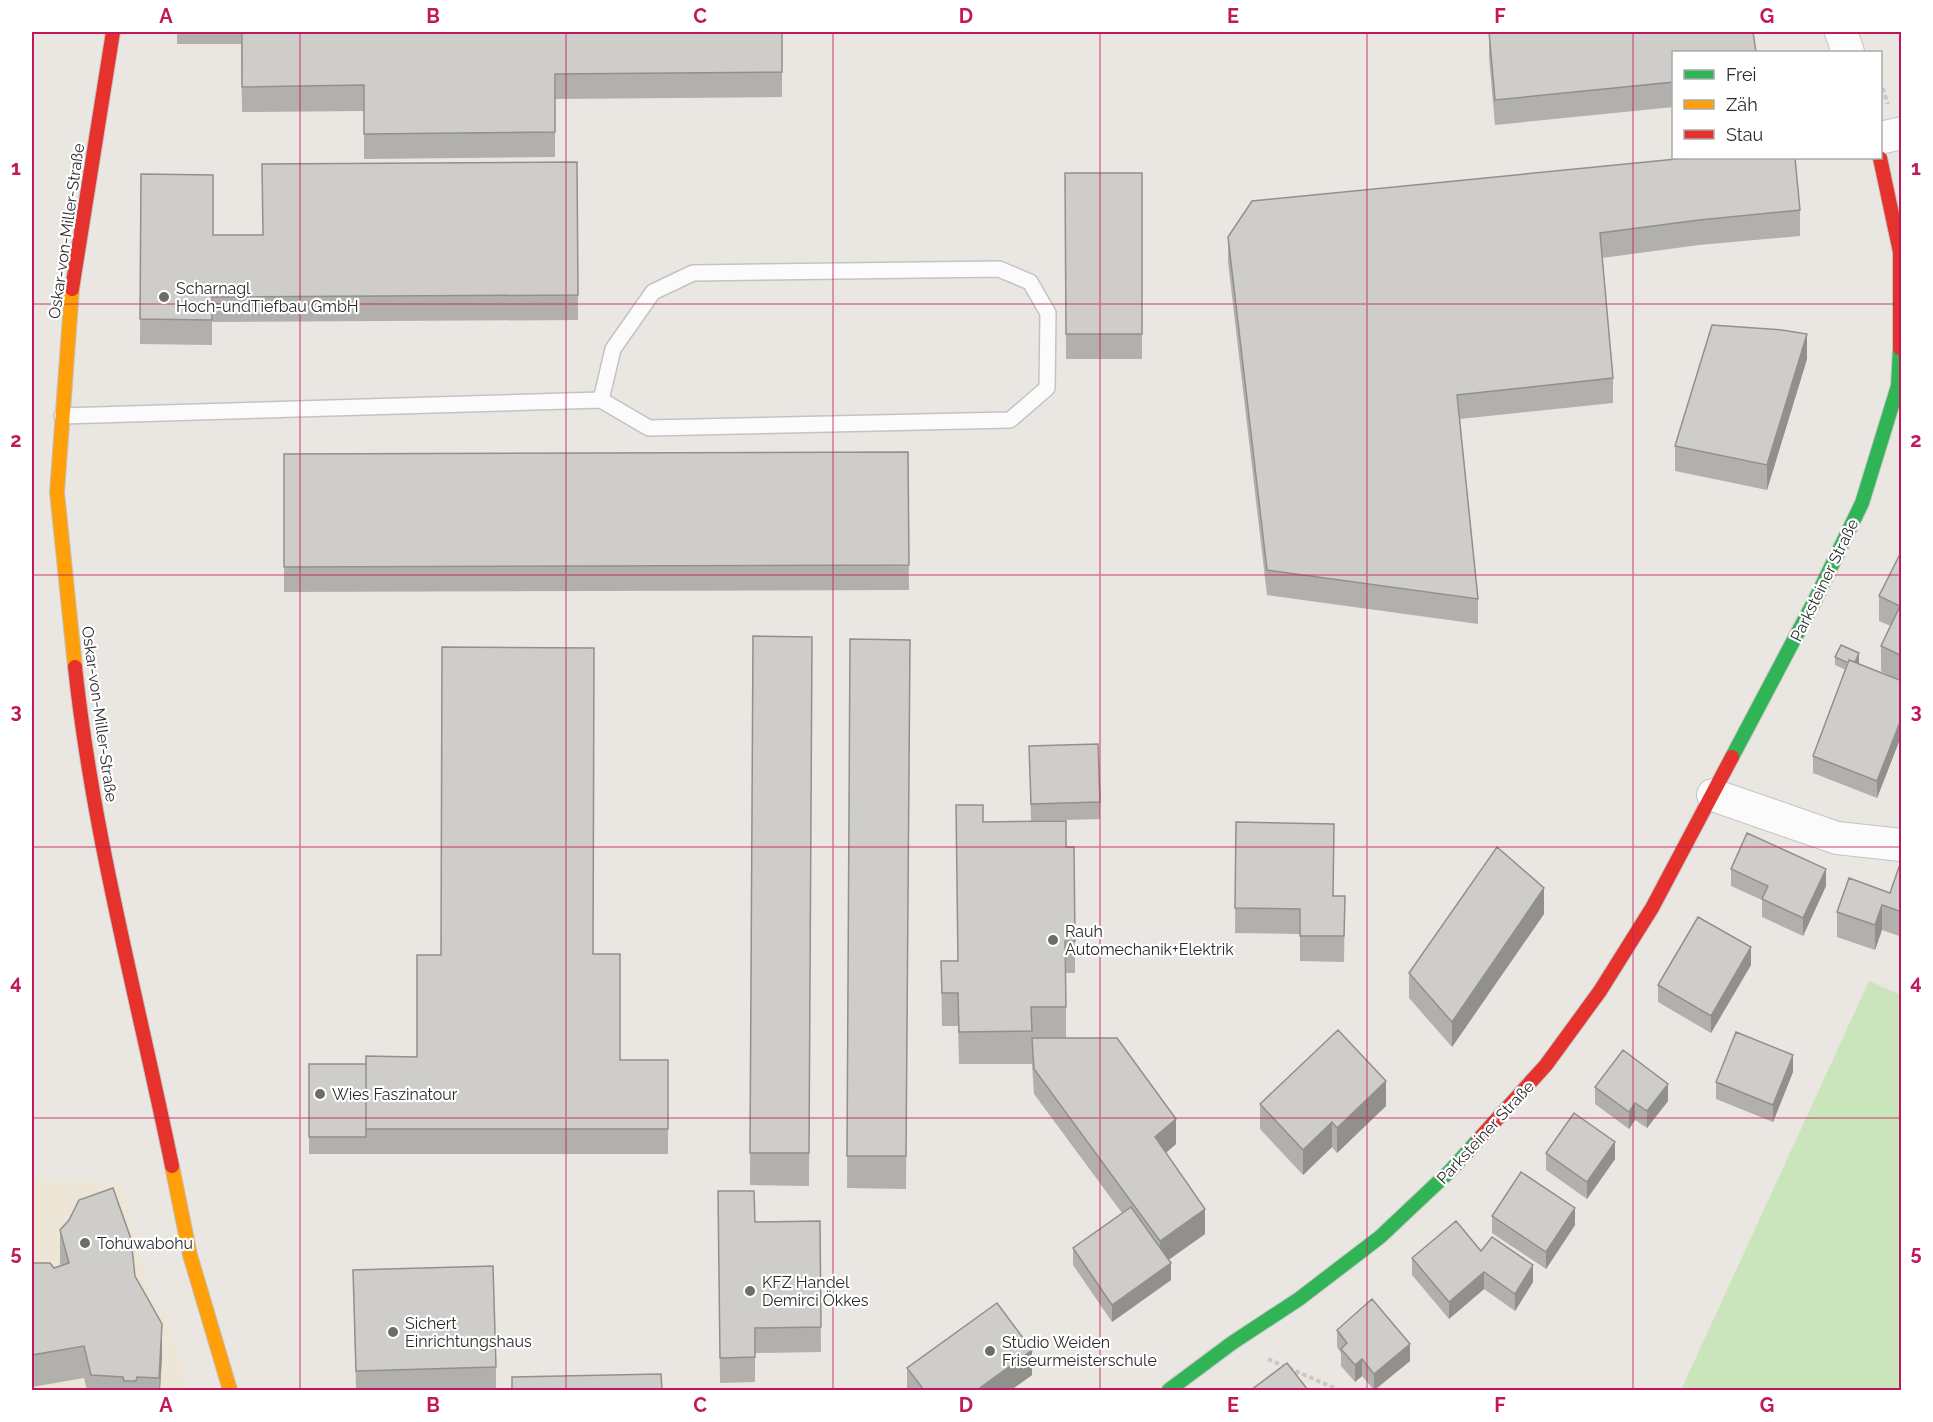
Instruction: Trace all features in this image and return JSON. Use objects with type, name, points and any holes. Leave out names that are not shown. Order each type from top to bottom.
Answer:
[{"type":"street","name":"Oskar-von-Miller-Straße","points":[[113,32],[73,276],[57,492],[79,702],[108,876],[190,1255],[230,1390]]},
{"type":"street","points":[[1841,32],[1848,51]]},
{"type":"street","points":[[1882,138],[1902,133]]},
{"type":"street","name":"Parksteiner Straße","points":[[1169,1390],[1232,1343],[1299,1299],[1380,1237],[1451,1170],[1546,1065],[1600,991],[1652,908],[1815,600],[1862,503],[1898,386],[1901,354],[1900,252],[1880,159]]},
{"type":"street","points":[[1713,795],[1837,838],[1902,845]]},
{"type":"lane","points":[[63,416],[601,400],[649,428],[1010,420],[1047,388],[1048,313],[1030,282],[999,269],[693,273],[653,292],[613,349],[601,400]]},
{"type":"path","points":[[1232,1343],[1339,1390]]},
{"type":"shaded area","name":"Tohuwabohu","points":[[32,1179],[122,1183],[154,1304],[166,1314],[188,1390],[32,1390]]},
{"type":"green space","points":[[1869,981],[1901,995],[1901,1390],[1681,1390]]},
{"type":"building","points":[[242,32],[782,32],[782,72],[555,74],[555,132],[364,134],[364,85],[242,87]]},
{"type":"building","points":[[1489,32],[1753,32],[1756,51],[1672,51],[1672,82],[1495,100]]},
{"type":"building","points":[[1677,159],[1795,159],[1800,210],[1600,233],[1613,378],[1457,395],[1478,599],[1267,570],[1228,237],[1252,201]]},
{"type":"building","points":[[577,162],[578,295],[212,297],[212,320],[140,319],[141,174],[213,175],[213,235],[263,235],[262,164]]},
{"type":"building","points":[[1065,173],[1142,173],[1142,334],[1066,334]]},
{"type":"building","points":[[1712,325],[1807,334],[1767,465],[1675,446]]},
{"type":"building","points":[[908,452],[909,565],[284,567],[284,454]]},
{"type":"building","points":[[1902,550],[1902,656],[1881,646],[1900,606],[1879,596]]},
{"type":"building","points":[[753,636],[812,637],[809,1153],[750,1153]]},
{"type":"building","points":[[850,639],[910,640],[906,1156],[847,1156]]},
{"type":"building","points":[[1841,645],[1859,653],[1855,662],[1849,660],[1848,663],[1835,657]]},
{"type":"building","points":[[442,647],[594,648],[593,954],[620,954],[620,1060],[668,1060],[668,1129],[366,1129],[366,1056],[417,1057],[417,955],[441,955]]},
{"type":"building","points":[[1849,660],[1902,681],[1902,717],[1877,781],[1813,756]]},
{"type":"building","points":[[1098,744],[1100,802],[1031,804],[1029,746]]},
{"type":"building","points":[[956,805],[983,805],[983,822],[1066,821],[1066,847],[1074,847],[1075,941],[1065,941],[1066,1007],[1031,1007],[1032,1031],[959,1032],[958,993],[942,993],[941,961],[958,961]]},
{"type":"building","points":[[1236,822],[1334,824],[1333,896],[1345,896],[1344,936],[1300,936],[1300,909],[1235,908]]},
{"type":"building","points":[[1747,833],[1826,869],[1803,918],[1762,899],[1768,886],[1731,869]]},
{"type":"building","points":[[1497,847],[1544,888],[1452,1022],[1409,973]]},
{"type":"building","points":[[1899,867],[1902,868],[1902,912],[1882,905],[1875,925],[1837,912],[1849,878],[1890,893]]},
{"type":"building","points":[[1698,917],[1751,947],[1711,1016],[1658,985]]},
{"type":"building","points":[[1338,1030],[1386,1081],[1337,1128],[1332,1122],[1303,1150],[1260,1104]]},
{"type":"building","points":[[1736,1032],[1793,1055],[1773,1105],[1716,1082]]},
{"type":"building","points":[[1032,1038],[1117,1038],[1176,1119],[1155,1137],[1205,1209],[1160,1241],[1034,1069]]},
{"type":"building","points":[[1623,1050],[1668,1084],[1647,1111],[1635,1103],[1629,1112],[1595,1087]]},
{"type":"building","points":[[309,1064],[366,1064],[366,1137],[309,1137]]},
{"type":"building","points":[[1574,1113],[1615,1142],[1587,1182],[1546,1153]]},
{"type":"building","points":[[1521,1172],[1575,1208],[1546,1252],[1492,1216]]},
{"type":"building","name":"Tohuwabohu","points":[[113,1188],[131,1239],[135,1276],[162,1324],[159,1378],[137,1377],[136,1381],[124,1381],[123,1377],[91,1375],[84,1346],[32,1355],[32,1263],[50,1263],[54,1268],[69,1263],[60,1230],[69,1220],[79,1200]]},
{"type":"building","points":[[718,1191],[754,1191],[755,1222],[820,1221],[821,1327],[755,1328],[755,1357],[720,1358]]},
{"type":"building","points":[[1131,1207],[1171,1263],[1112,1305],[1073,1248]]},
{"type":"building","points":[[1456,1221],[1481,1251],[1492,1237],[1533,1265],[1515,1294],[1484,1272],[1449,1302],[1412,1258]]},
{"type":"building","points":[[493,1266],[496,1367],[356,1371],[353,1270]]},
{"type":"building","points":[[1372,1299],[1410,1344],[1374,1374],[1362,1359],[1355,1365],[1341,1349],[1347,1343],[1337,1330]]},
{"type":"building","points":[[997,1303],[1032,1350],[977,1390],[924,1390],[907,1368]]},
{"type":"building","points":[[1287,1363],[1308,1390],[1251,1390]]},
{"type":"building","points":[[661,1374],[662,1390],[512,1390],[512,1377]]},
{"type":"traffic: fast","points":[[1732,757],[1815,600],[1862,503],[1898,386],[1900,348]]},
{"type":"traffic: fast","points":[[1169,1390],[1232,1343],[1299,1299],[1380,1237],[1451,1170],[1478,1140]]},
{"type":"traffic: slow","points":[[72,289],[57,492],[75,667]]},
{"type":"traffic: slow","points":[[172,1166],[190,1255],[230,1390]]},
{"type":"traffic: jam","points":[[72,289],[113,32]]},
{"type":"traffic: jam","points":[[1880,159],[1900,252],[1900,348]]},
{"type":"traffic: jam","points":[[75,667],[93,793],[105,855],[172,1166]]},
{"type":"traffic: jam","points":[[1478,1140],[1546,1065],[1600,991],[1652,908],[1732,757]]},
{"type":"place","name":"Scharnagl Hoch-undTiefbau GmbH","points":[[164,297]]},
{"type":"place","name":"Rauh Automechanik+Elektrik","points":[[1053,940]]},
{"type":"place","name":"Wies Faszinatour","points":[[320,1094]]},
{"type":"place","name":"Tohuwabohu","points":[[85,1243]]},
{"type":"place","name":"KFZ Handel Demirci Ökkes","points":[[750,1291]]},
{"type":"place","name":"Sichert Einrichtungshaus","points":[[393,1332]]},
{"type":"place","name":"Studio Weiden Friseurmeisterschule","points":[[990,1351]]}]
